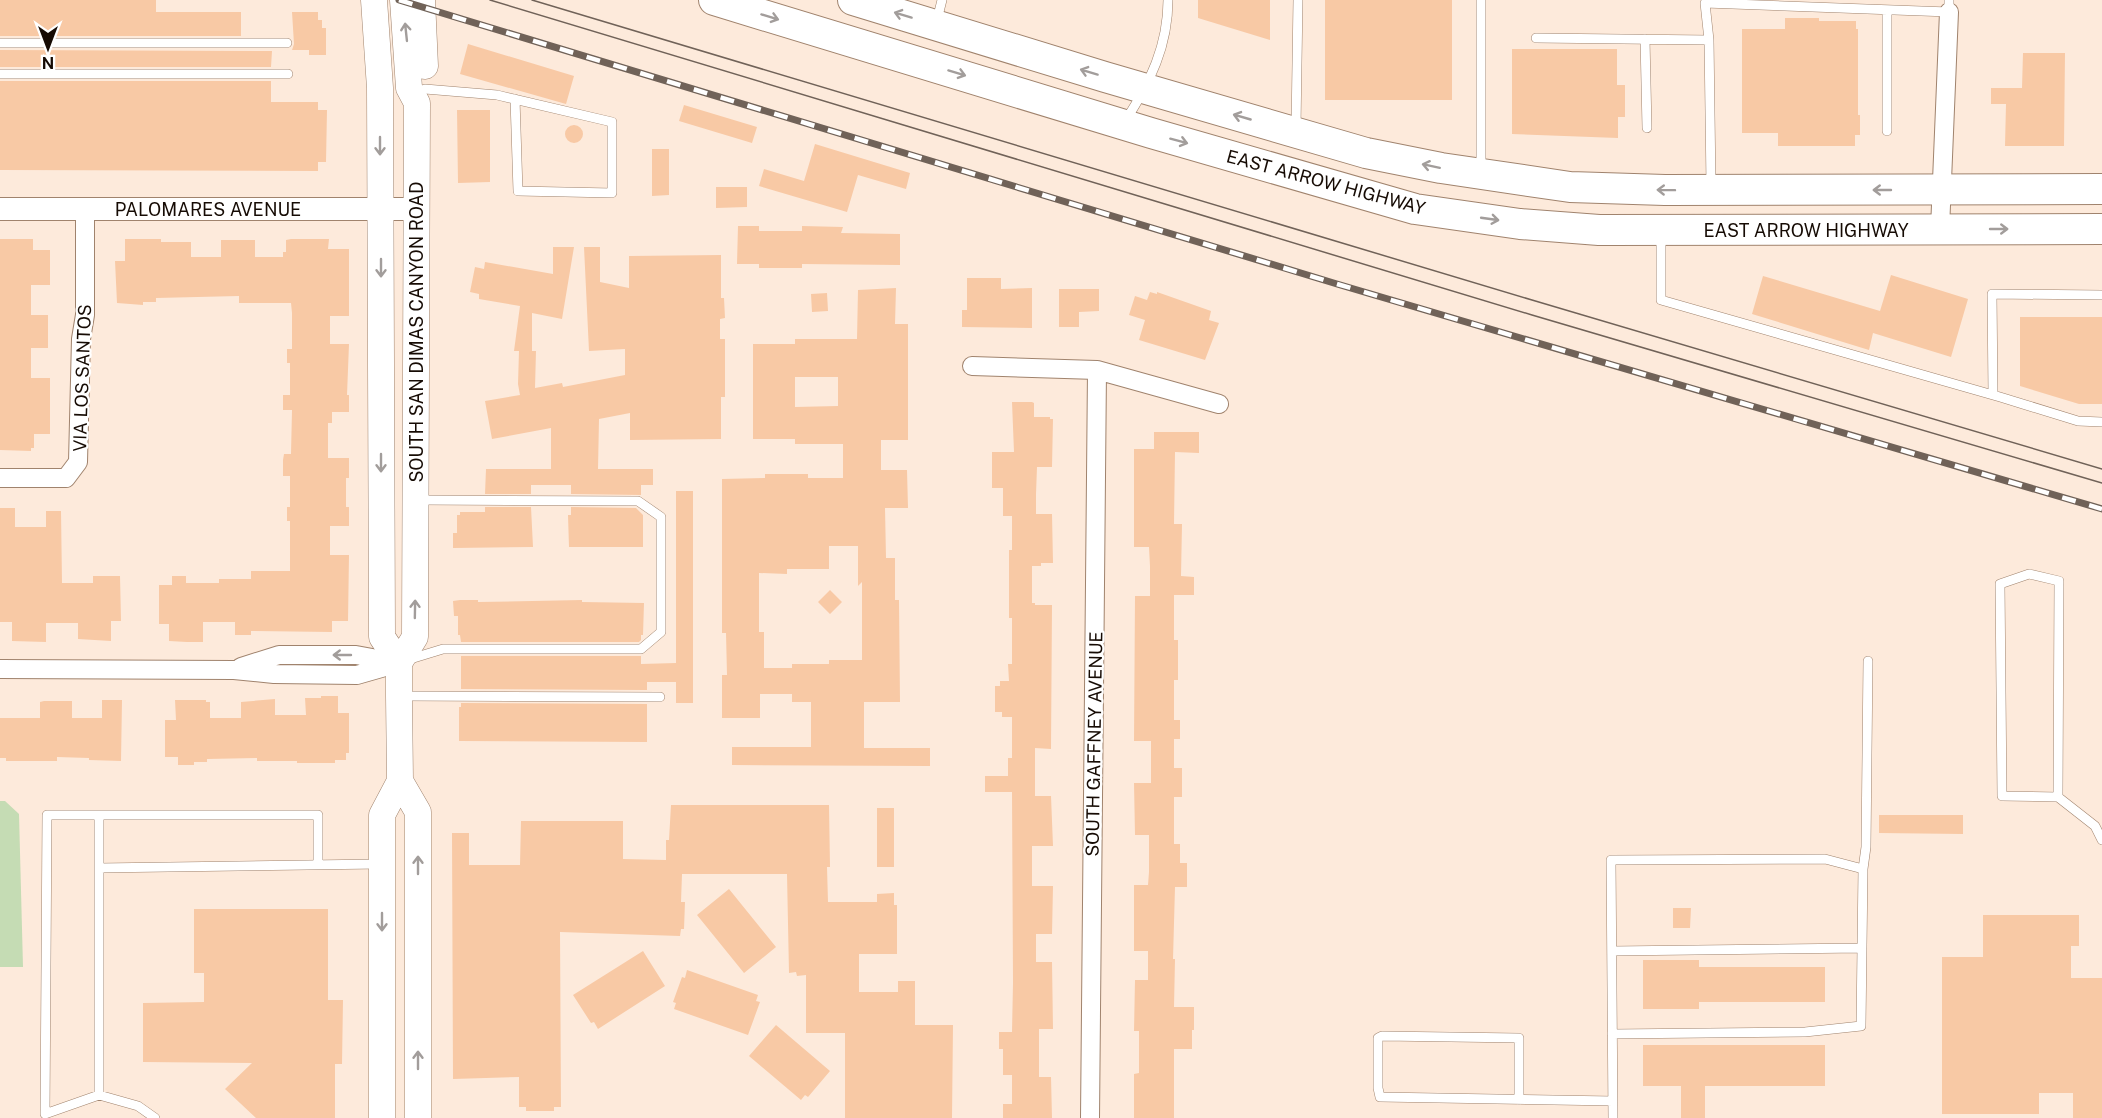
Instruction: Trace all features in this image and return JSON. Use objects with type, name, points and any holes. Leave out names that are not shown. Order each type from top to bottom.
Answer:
[{"type":"main road","name":"SOUTH SAN DIMAS CANYON ROAD","points":[[374,0],[380,88],[382,637],[399,663],[415,637],[416,210],[421,96],[409,88],[403,0]]},
{"type":"main road","points":[[421,96],[422,0]]},
{"type":"main road","name":"EAST ARROW HIGHWAY","points":[[714,0],[1123,124],[1415,208],[1520,224],[1599,230],[2102,229]]},
{"type":"main road","points":[[853,0],[939,13],[1145,89],[1366,153],[1441,168],[1570,187],[1712,190],[2102,189]]},
{"type":"main road","points":[[382,1118],[382,814],[400,781],[399,663]]},
{"type":"main road","points":[[400,781],[418,812],[418,1118]]},
{"type":"street","points":[[1940,230],[1949,6]]},
{"type":"street","name":"VIA LOS SANTOS","points":[[0,478],[66,478],[78,462],[81,339],[85,315],[85,208]]},
{"type":"street","name":"PALOMARES AVENUE","points":[[0,209],[416,210]]},
{"type":"street","points":[[972,366],[1097,369],[1219,404]]},
{"type":"street","name":"SOUTH GAFFNEY AVENUE","points":[[1090,1118],[1097,369]]},
{"type":"street","points":[[0,669],[234,670],[273,674],[357,675],[399,663]]},
{"type":"lane","points":[[1123,124],[1145,89],[1157,62],[1168,23],[1168,0]]},
{"type":"lane","points":[[1296,133],[1298,0]]},
{"type":"lane","points":[[1481,0],[1481,174]]},
{"type":"lane","points":[[1712,190],[1709,40],[1705,3],[1887,9],[1949,6]]},
{"type":"lane","points":[[1887,9],[1887,131]]},
{"type":"lane","points":[[1536,38],[1709,40]]},
{"type":"lane","points":[[1645,39],[1647,128]]},
{"type":"lane","points":[[0,43],[287,43]]},
{"type":"lane","points":[[0,74],[288,74]]},
{"type":"lane","points":[[421,96],[497,95],[515,99],[612,122],[612,193],[518,191],[515,99]]},
{"type":"lane","points":[[1661,230],[1661,300],[1993,394],[2078,421],[2102,422]]},
{"type":"lane","points":[[1993,394],[1992,294],[2102,295]]},
{"type":"lane","points":[[399,663],[443,649],[641,649],[661,632],[661,517],[638,501],[416,500]]},
{"type":"lane","points":[[2058,797],[2059,581],[2029,574],[2000,584],[2002,796],[2058,797],[2095,826],[2102,840]]},
{"type":"lane","points":[[1612,1035],[1805,1032],[1861,1026],[1868,661]]},
{"type":"lane","points":[[399,696],[660,697]]},
{"type":"lane","points":[[45,1114],[47,816],[318,815],[318,865]]},
{"type":"lane","points":[[99,816],[99,1095]]},
{"type":"lane","points":[[1613,1118],[1611,860],[1825,859],[1863,869]]},
{"type":"lane","points":[[99,868],[382,864]]},
{"type":"lane","points":[[1612,951],[1862,948]]},
{"type":"lane","points":[[1519,1100],[1519,1038],[1382,1036],[1378,1038],[1380,1097],[1519,1100],[1613,1101]]},
{"type":"lane","points":[[34,1117],[99,1095],[138,1106],[155,1118]]},
{"type":"green space","points":[[0,801],[5,801],[19,814],[23,967],[0,967]]},
{"type":"building","points":[[0,0],[156,0],[156,12],[241,12],[241,36],[0,36]]},
{"type":"building","points":[[1198,0],[1270,0],[1270,40],[1198,18]]},
{"type":"building","points":[[1325,0],[1452,0],[1452,100],[1325,100]]},
{"type":"building","points":[[292,12],[318,12],[318,20],[322,20],[322,28],[326,28],[326,55],[309,55],[309,50],[292,50],[294,44]]},
{"type":"building","points":[[1785,18],[1856,21],[1860,135],[1855,135],[1855,146],[1778,146],[1778,133],[1742,133],[1742,29],[1785,29]]},
{"type":"building","points":[[468,44],[574,76],[566,104],[460,74]]},
{"type":"building","points":[[1512,49],[1617,49],[1617,85],[1625,85],[1625,117],[1618,117],[1618,138],[1512,134]]},
{"type":"building","points":[[0,50],[272,51],[271,67],[0,67]]},
{"type":"building","points":[[2023,53],[2065,53],[2064,146],[2005,146],[2006,104],[1991,104],[1991,88],[2022,88]]},
{"type":"building","points":[[0,81],[271,81],[271,102],[318,102],[318,110],[327,110],[326,162],[318,162],[318,171],[0,170]]},
{"type":"building","points":[[684,105],[757,127],[752,143],[679,121]]},
{"type":"building","points":[[457,110],[490,110],[490,182],[458,183]]},
{"type":"building","points":[[574,125],[580,128],[583,134],[580,140],[574,143],[568,140],[565,134],[568,128]]},
{"type":"building","points":[[815,144],[910,173],[906,189],[858,175],[847,212],[759,186],[764,169],[804,181]]},
{"type":"building","points":[[652,149],[669,149],[669,195],[652,196]]},
{"type":"building","points":[[716,187],[747,187],[747,207],[716,208]]},
{"type":"building","points":[[738,226],[759,226],[759,231],[802,231],[802,226],[843,227],[841,233],[900,234],[900,265],[802,264],[802,268],[759,268],[759,264],[737,264]]},
{"type":"building","points":[[0,239],[33,239],[33,250],[50,250],[50,285],[31,285],[31,315],[48,315],[48,348],[31,348],[31,378],[50,378],[50,434],[34,434],[34,448],[31,448],[31,451],[0,450]]},
{"type":"building","points":[[125,239],[191,242],[191,257],[221,257],[221,240],[255,240],[255,257],[283,257],[283,252],[286,252],[286,240],[291,239],[329,239],[328,249],[349,249],[349,316],[330,316],[330,344],[349,344],[347,395],[349,395],[349,412],[332,412],[332,423],[328,423],[328,458],[349,458],[346,507],[349,507],[349,526],[330,526],[330,555],[349,555],[348,621],[332,621],[332,632],[251,631],[251,635],[235,635],[235,622],[203,622],[203,642],[187,642],[169,641],[169,624],[159,624],[159,585],[172,585],[172,576],[186,576],[186,583],[219,583],[219,579],[251,579],[251,571],[290,571],[290,521],[287,521],[287,507],[290,507],[290,476],[283,476],[283,460],[284,454],[291,454],[292,410],[283,410],[283,395],[290,395],[290,363],[287,363],[287,349],[292,349],[292,313],[291,303],[239,303],[239,296],[156,298],[156,302],[143,302],[143,305],[117,303],[115,261],[125,261]]},
{"type":"building","points":[[553,247],[574,247],[562,319],[532,313],[532,351],[536,351],[535,388],[562,383],[563,387],[625,375],[625,349],[589,351],[584,247],[600,247],[600,282],[629,288],[629,256],[721,255],[721,298],[724,298],[725,318],[720,319],[720,339],[725,339],[725,397],[721,397],[721,439],[630,440],[630,413],[599,419],[598,469],[653,469],[653,485],[641,485],[641,495],[571,494],[571,485],[531,485],[531,494],[485,494],[486,469],[551,469],[551,428],[492,439],[485,401],[520,395],[519,351],[514,351],[520,306],[479,299],[479,294],[470,292],[475,267],[484,269],[485,262],[553,274]]},
{"type":"building","points":[[1891,275],[1968,299],[1951,357],[1873,333],[1869,350],[1752,314],[1763,276],[1880,311]]},
{"type":"building","points":[[967,278],[1001,278],[1001,289],[1032,288],[1032,328],[962,327],[962,310],[967,310]]},
{"type":"building","points":[[896,288],[895,324],[908,324],[908,440],[881,440],[881,470],[907,470],[908,508],[885,508],[886,558],[895,558],[895,600],[899,600],[900,702],[864,702],[864,748],[930,748],[930,766],[732,765],[732,747],[811,747],[811,702],[792,702],[792,694],[760,694],[760,718],[722,718],[722,675],[727,675],[726,633],[722,633],[722,479],[765,478],[765,474],[808,474],[808,478],[843,478],[843,444],[795,444],[795,439],[753,439],[753,344],[795,344],[795,339],[857,339],[858,290]],"holes":[[[795,377],[838,377],[838,406],[795,407]],[[829,546],[858,546],[858,586],[862,582],[862,660],[829,660],[829,664],[792,664],[792,668],[764,668],[764,632],[759,632],[759,573],[787,574],[787,569],[829,569]]]},
{"type":"building","points":[[1059,289],[1099,289],[1099,311],[1079,312],[1079,327],[1059,327]]},
{"type":"building","points":[[1150,292],[1157,294],[1157,292],[1211,311],[1209,320],[1219,323],[1205,360],[1139,340],[1145,320],[1129,315],[1135,296],[1147,300]]},
{"type":"building","points":[[827,293],[828,311],[812,312],[811,294]]},
{"type":"building","points":[[2020,317],[2102,317],[2102,404],[2079,404],[2020,386]]},
{"type":"building","points":[[1012,402],[1032,402],[1034,403],[1034,417],[1053,419],[1052,467],[1037,467],[1036,514],[1052,514],[1053,563],[1032,566],[1032,603],[1052,605],[1051,749],[1035,748],[1035,796],[1051,796],[1053,846],[1032,846],[1032,886],[1053,886],[1052,934],[1036,934],[1036,962],[1052,962],[1053,1029],[1039,1029],[1039,1077],[1051,1077],[1052,1118],[1003,1118],[1003,1104],[1012,1104],[1012,1075],[1003,1075],[1003,1049],[999,1049],[999,1032],[1012,1032],[1012,792],[985,792],[985,776],[1008,776],[1008,758],[1012,758],[1012,717],[1002,717],[1002,712],[995,712],[995,686],[1000,686],[1000,681],[1009,681],[1008,664],[1012,664],[1009,550],[1012,550],[1012,516],[1003,516],[1003,488],[992,488],[992,452],[1014,452]]},
{"type":"building","points":[[1154,432],[1199,432],[1199,453],[1175,452],[1174,524],[1182,524],[1181,576],[1194,577],[1194,595],[1174,595],[1174,640],[1178,640],[1178,680],[1174,680],[1174,720],[1180,720],[1180,739],[1174,739],[1174,768],[1182,768],[1182,797],[1174,797],[1174,844],[1180,844],[1180,863],[1187,863],[1187,887],[1175,887],[1174,1007],[1194,1007],[1194,1030],[1192,1030],[1192,1049],[1174,1049],[1174,1118],[1134,1118],[1134,1074],[1139,1073],[1139,1031],[1134,1031],[1135,980],[1148,980],[1148,951],[1134,951],[1134,885],[1148,885],[1149,835],[1135,835],[1134,783],[1151,783],[1151,741],[1134,741],[1135,596],[1150,596],[1150,566],[1149,547],[1134,547],[1134,449],[1154,449]]},
{"type":"building","points":[[676,491],[693,491],[693,703],[676,703],[676,682],[647,682],[647,690],[461,689],[461,656],[641,656],[641,664],[676,663]]},
{"type":"building","points":[[485,507],[531,507],[533,547],[453,548],[453,533],[457,533],[457,515],[460,515],[460,512],[485,512]]},
{"type":"building","points":[[571,507],[636,508],[643,515],[643,547],[569,547],[568,515],[571,515]]},
{"type":"building","points":[[0,508],[15,508],[15,527],[46,527],[46,511],[61,511],[62,583],[93,583],[93,576],[120,576],[121,621],[111,621],[111,641],[78,639],[78,623],[46,623],[46,642],[12,641],[12,622],[0,622]]},
{"type":"building","points":[[830,590],[842,602],[830,614],[818,602]]},
{"type":"building","points":[[478,600],[478,602],[582,600],[582,602],[644,603],[643,635],[639,642],[461,642],[460,635],[458,635],[458,616],[454,616],[453,601]]},
{"type":"building","points":[[321,696],[338,696],[338,713],[349,713],[349,753],[346,753],[346,760],[335,760],[335,763],[297,763],[297,761],[257,761],[257,758],[207,759],[207,762],[194,762],[194,765],[178,765],[178,757],[165,757],[165,720],[176,720],[175,700],[210,702],[210,718],[241,718],[241,702],[275,699],[275,715],[306,715],[305,698],[321,698]]},
{"type":"building","points":[[102,700],[122,700],[121,761],[57,757],[57,761],[6,761],[6,758],[0,758],[0,718],[40,718],[40,702],[72,701],[72,718],[102,718]]},
{"type":"building","points":[[461,703],[647,704],[647,742],[459,741]]},
{"type":"building","points":[[671,805],[829,805],[828,902],[877,902],[877,894],[894,893],[894,905],[897,905],[897,954],[859,954],[859,992],[898,992],[898,981],[915,981],[915,1025],[953,1025],[952,1118],[845,1118],[845,1033],[806,1033],[806,975],[797,976],[796,972],[789,973],[787,874],[682,874],[681,902],[685,902],[684,929],[681,929],[680,936],[560,932],[561,1107],[554,1107],[554,1111],[526,1111],[526,1107],[519,1107],[519,1077],[453,1079],[452,833],[469,833],[469,865],[520,865],[521,821],[623,821],[623,859],[666,860],[666,840],[669,840]]},
{"type":"building","points":[[877,808],[894,808],[894,867],[877,867]]},
{"type":"building","points":[[1879,815],[1963,815],[1963,834],[1879,833]]},
{"type":"building","points":[[729,889],[776,947],[744,973],[697,915]]},
{"type":"building","points":[[1673,908],[1691,908],[1690,928],[1673,928]]},
{"type":"building","points":[[194,909],[328,909],[328,1000],[343,1000],[342,1064],[335,1064],[335,1118],[256,1118],[225,1089],[252,1063],[143,1062],[143,1003],[204,1002],[204,973],[194,973]]},
{"type":"building","points":[[1983,915],[2079,915],[2079,946],[2071,946],[2071,978],[2102,978],[2102,1118],[2073,1118],[2073,1093],[2039,1093],[2039,1114],[1942,1114],[1942,957],[1983,957]]},
{"type":"building","points":[[643,951],[665,986],[598,1029],[594,1022],[591,1023],[573,995]]},
{"type":"building","points":[[1643,960],[1699,960],[1699,967],[1825,967],[1825,1002],[1699,1002],[1699,1009],[1643,1009]]},
{"type":"building","points":[[687,970],[758,995],[756,1001],[760,1002],[748,1035],[674,1009],[676,1003],[673,1002]]},
{"type":"building","points":[[776,1025],[830,1071],[808,1097],[805,1095],[801,1100],[749,1056]]},
{"type":"building","points":[[1643,1045],[1825,1045],[1825,1086],[1705,1086],[1705,1118],[1681,1118],[1681,1086],[1643,1086]]},
{"type":"tram line","points":[[490,0],[1532,315],[2102,483]]},
{"type":"tram line","points":[[532,0],[2102,469]]},
{"type":"railway","points":[[399,0],[1337,284],[2102,509]]}]
